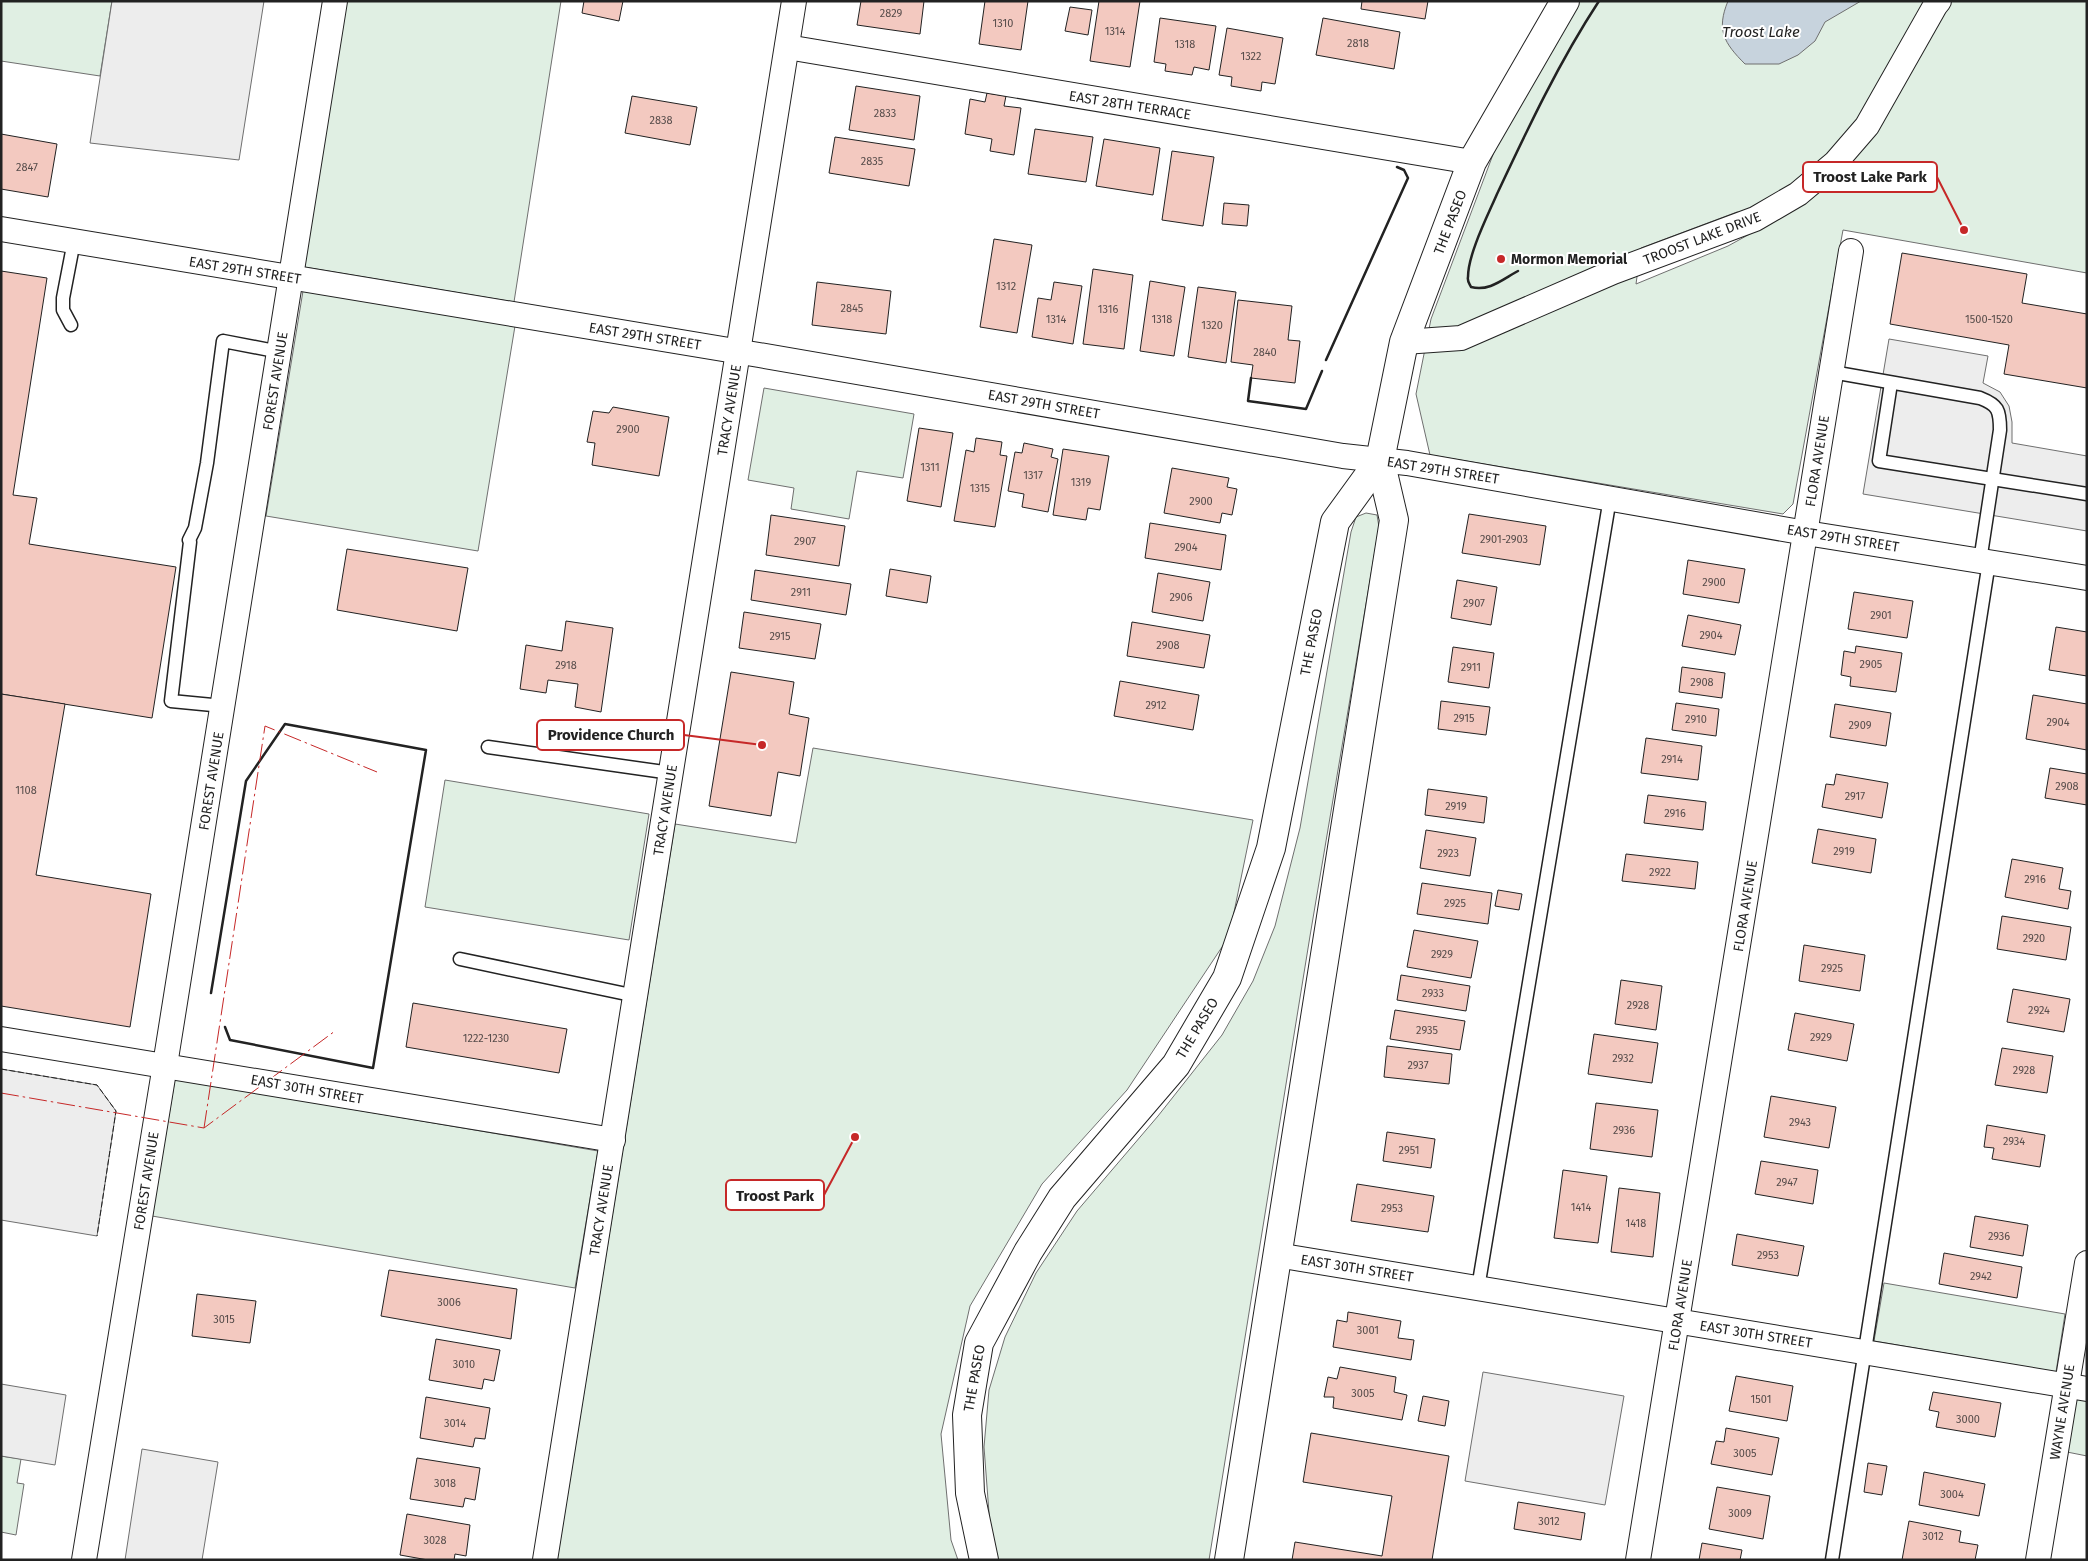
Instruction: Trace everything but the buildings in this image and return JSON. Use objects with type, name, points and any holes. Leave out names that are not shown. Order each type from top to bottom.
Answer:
[{"type":"main road","name":"THE PASEO","points":[[984,1560],[970,1493],[967,1415],[979,1344],[1028,1252],[1062,1198],[1176,1065],[1227,978],[1271,848],[1335,522],[1380,460],[1404,342],[1472,162],[1565,1]]},
{"type":"main road","name":"THE PASEO","points":[[1229,1560],[1394,520],[1380,460]]},
{"type":"street","name":"FOREST AVENUE","points":[[84,1560],[292,278],[335,1]]},
{"type":"street","name":"TRACY AVENUE","points":[[545,1560],[794,1]]},
{"type":"street","name":"TROOST LAKE DRIVE","points":[[1404,342],[1461,338],[1613,272],[1755,219],[1798,194],[1835,163],[1867,126],[1939,1]]},
{"type":"street","name":"EAST 28TH TERRACE","points":[[787,48],[1472,162]]},
{"type":"street","name":"EAST 29TH STREET","points":[[1,229],[738,352],[1343,456],[1422,466],[1806,533],[2087,578]]},
{"type":"street","name":"FLORA AVENUE","points":[[1638,1560],[1851,252]]},
{"type":"street","name":"EAST 30TH STREET","points":[[1,1039],[613,1140]]},
{"type":"street","name":"EAST 30TH STREET","points":[[1278,1255],[2077,1388]]},
{"type":"street","name":"WAYNE AVENUE","points":[[2038,1560],[2077,1388],[2087,1263]]},
{"type":"lane","points":[[70,324],[63,310],[63,298],[74,241]]},
{"type":"lane","points":[[223,706],[170,701],[189,540],[195,528],[207,463],[223,342],[280,352]]},
{"type":"lane","points":[[1832,372],[1980,398],[1994,404],[2000,416],[2000,430],[1984,561],[1866,1352],[1832,1560]]},
{"type":"lane","points":[[1891,383],[1879,461],[2087,494]]},
{"type":"lane","points":[[1478,1288],[1610,498]]},
{"type":"lane","points":[[488,747],[671,773]]},
{"type":"lane","points":[[460,959],[636,996]]},
{"type":"green space","points":[[1,1],[112,1],[100,76],[1,61]]},
{"type":"green space","points":[[346,1],[561,1],[514,302],[304,267]]},
{"type":"green space","points":[[1577,1],[2087,1],[2087,273],[1843,230],[1793,504],[1783,514],[1430,455],[1416,394],[1431,319],[1497,144]],"holes":[[[1737,212],[1777,219],[1728,246],[1636,284],[1641,248]]]},
{"type":"green space","points":[[303,291],[515,326],[478,551],[266,516]]},
{"type":"green space","points":[[764,388],[914,414],[903,478],[857,471],[849,519],[791,509],[794,488],[748,480]]},
{"type":"green space","points":[[1366,513],[1377,515],[1379,527],[1310,936],[1209,1560],[998,1560],[990,1526],[984,1447],[989,1390],[1005,1337],[1036,1273],[1077,1211],[1158,1116],[1222,1035],[1253,981],[1275,926],[1300,828],[1351,532],[1356,517]]},
{"type":"green space","points":[[813,748],[1253,820],[1233,917],[1224,944],[1127,1090],[1042,1184],[970,1306],[941,1434],[951,1540],[958,1560],[557,1560],[675,824],[796,843]]},
{"type":"green space","points":[[445,780],[649,814],[629,940],[425,907]]},
{"type":"green space","points":[[175,1079],[598,1151],[575,1288],[152,1216]]},
{"type":"green space","points":[[1884,1283],[2065,1314],[2056,1372],[1874,1341]]},
{"type":"green space","points":[[2076,1396],[2087,1398],[2087,1456],[2067,1452]]},
{"type":"green space","points":[[1,1456],[21,1459],[17,1483],[24,1484],[16,1535],[1,1532]]},
{"type":"shaded area","points":[[112,1],[264,1],[239,160],[90,143]]},
{"type":"shaded area","points":[[1889,339],[1988,356],[1983,383],[2000,392],[2009,406],[2012,422],[2012,443],[2087,456],[2087,531],[1863,494]]},
{"type":"shaded area","points":[[1,1069],[97,1085],[116,1111],[97,1236],[1,1220]]},
{"type":"shaded area","points":[[1483,1372],[1624,1396],[1605,1505],[1465,1481]]},
{"type":"shaded area","points":[[1,1384],[66,1395],[55,1465],[1,1456]]},
{"type":"shaded area","points":[[142,1449],[218,1462],[202,1560],[125,1560]]},
{"type":"water","name":"Troost Lake","points":[[1728,1],[1861,1],[1825,22],[1815,41],[1798,55],[1779,64],[1745,64],[1724,36],[1724,11]]},
{"type":"fence","points":[[1,1069],[97,1085],[116,1111],[97,1236]]},
{"type":"wall","points":[[1518,271],[1496,284],[1484,288],[1471,287],[1468,281],[1471,257],[1497,194],[1557,71],[1599,1]]},
{"type":"wall","points":[[1326,360],[1408,178],[1404,170],[1397,167]]},
{"type":"wall","points":[[1251,378],[1248,401],[1306,409],[1322,371]]},
{"type":"wall","points":[[211,993],[246,781],[285,724],[426,750],[373,1068],[230,1040],[225,1027]]},
{"type":"power","points":[[204,1128],[265,726],[377,772]]},
{"type":"power","points":[[1,1093],[204,1128],[335,1031]]},
{"type":"place","name":"Troost Lake Park","points":[[1964,230]]},
{"type":"place","name":"Mormon Memorial","points":[[1501,259]]},
{"type":"place","name":"Providence Church","points":[[762,745]]},
{"type":"place","name":"Troost Park","points":[[855,1137]]}]
